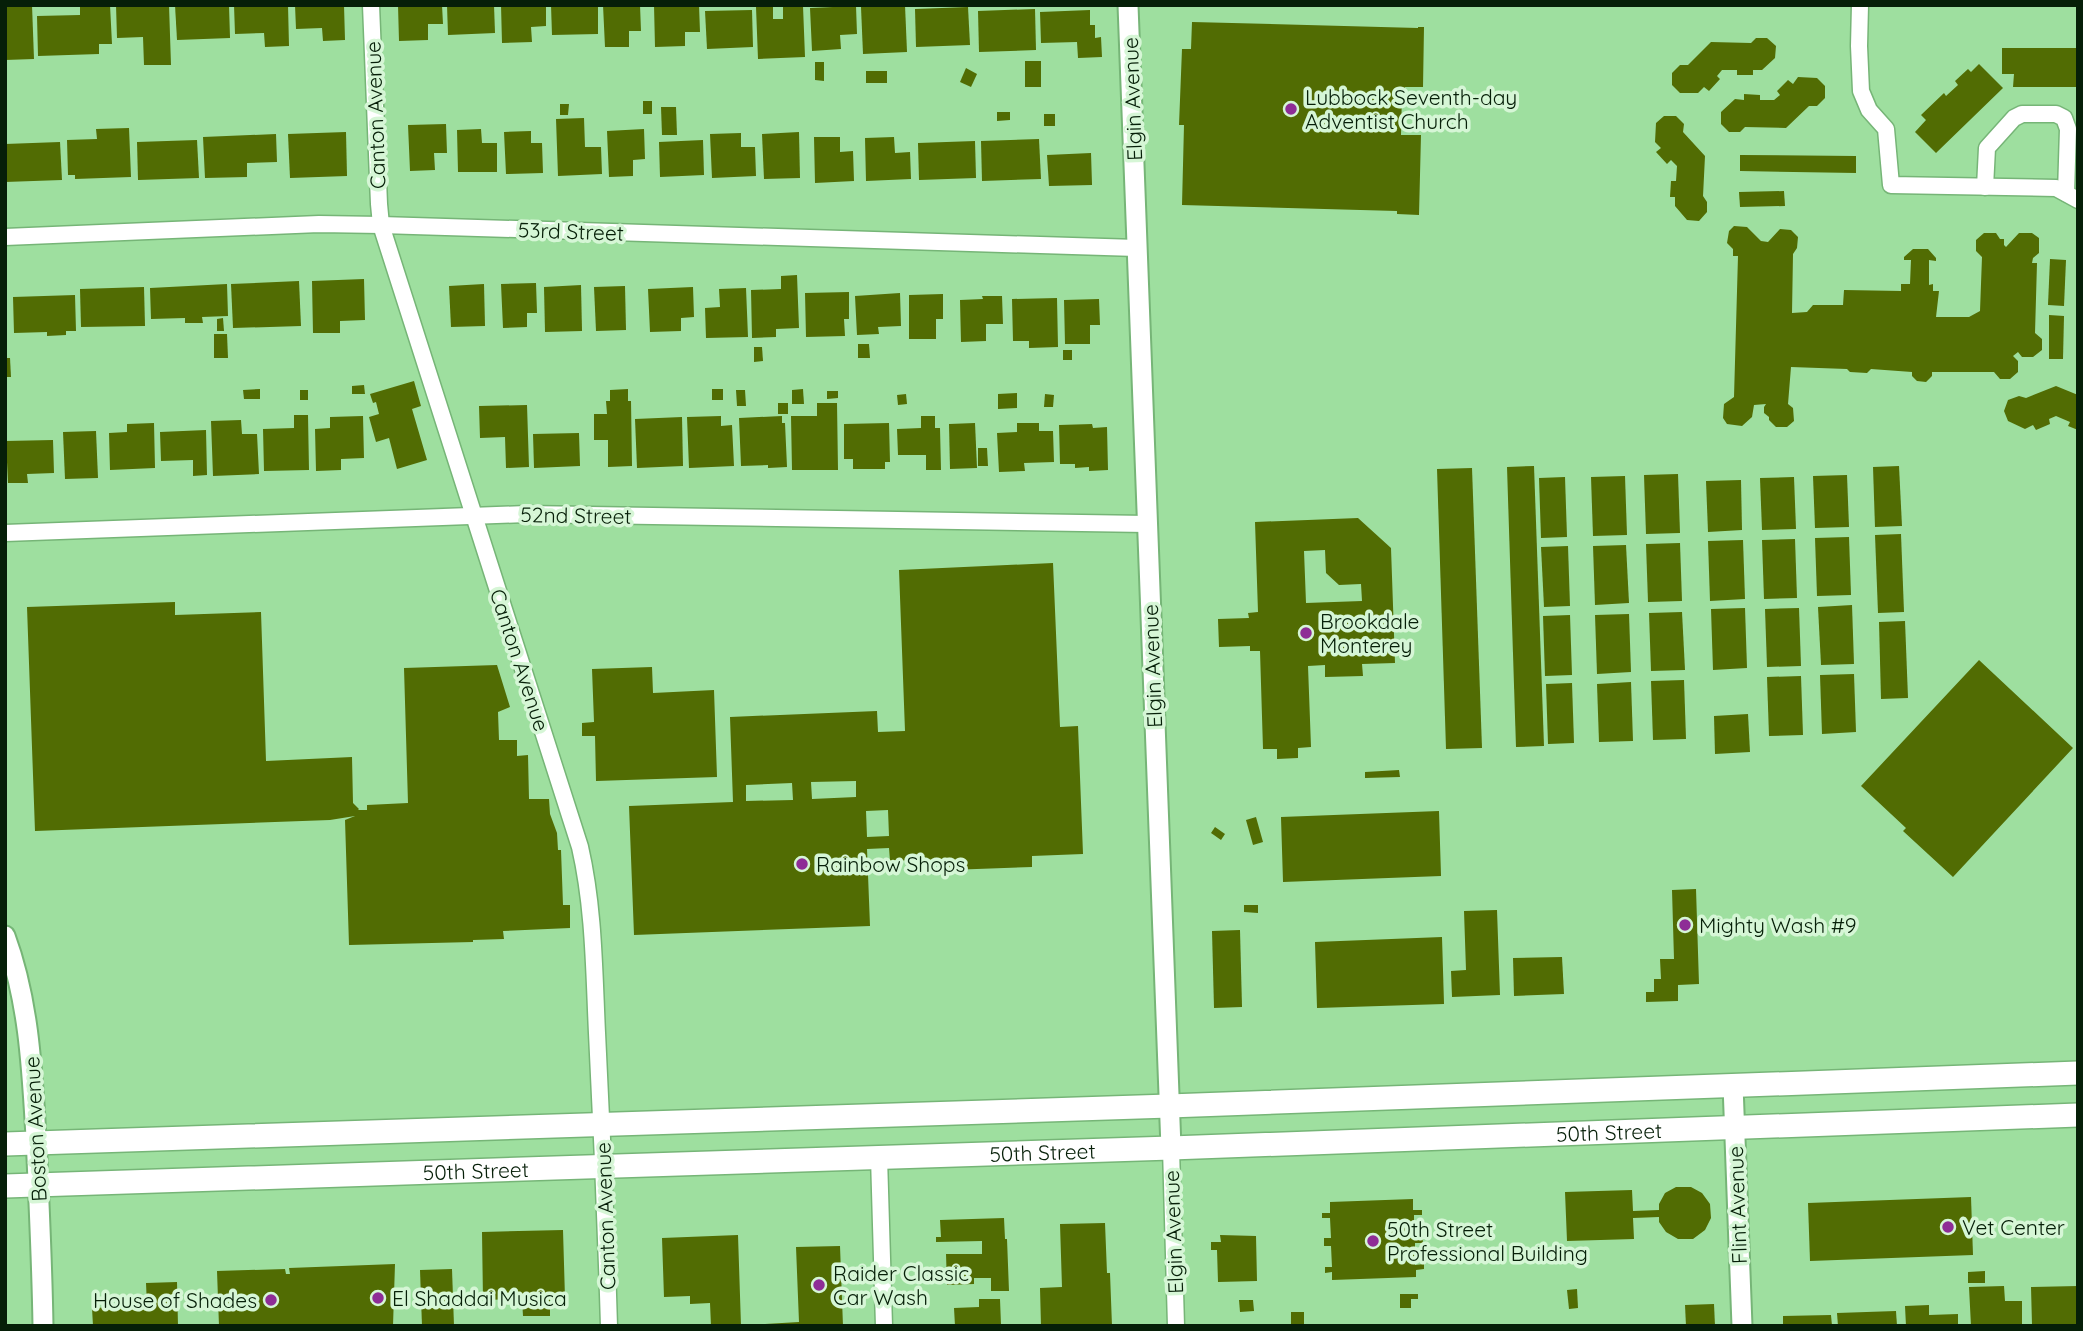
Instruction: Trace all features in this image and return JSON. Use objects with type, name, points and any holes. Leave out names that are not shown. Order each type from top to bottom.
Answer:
[{"type":"main road","name":"50th Street","points":[[5,1144],[2078,1073]]},
{"type":"main road","name":"50th Street","points":[[5,1186],[2078,1115]]},
{"type":"street","name":"Canton Avenue","points":[[371,5],[381,225],[587,875],[602,1125],[609,1326]]},
{"type":"street","name":"Elgin Avenue","points":[[1128,5],[1176,1326]]},
{"type":"street","points":[[1860,5],[1861,90],[1869,110],[1886,129],[1891,185],[2056,188],[2072,197]]},
{"type":"street","points":[[1985,187],[1987,148],[2014,118],[2022,114],[2056,114],[2064,118],[2068,129],[2072,197]]},
{"type":"street","name":"53rd Street","points":[[5,237],[381,225],[1137,248]]},
{"type":"street","name":"52nd Street","points":[[5,533],[526,514],[1147,524]]},
{"type":"street","name":"Boston Avenue","points":[[5,936],[22,993],[31,1049],[43,1326]]},
{"type":"street","name":"Flint Avenue","points":[[1733,1085],[1742,1326]]},
{"type":"street","points":[[879,1157],[884,1326]]},
{"type":"building","points":[[5,5],[32,5],[34,59],[5,60]]},
{"type":"building","points":[[80,5],[110,5],[112,44],[99,44],[99,54],[38,56],[37,16],[80,15]]},
{"type":"building","points":[[116,5],[169,5],[171,65],[144,65],[143,37],[117,38]]},
{"type":"building","points":[[175,5],[229,5],[230,38],[177,40]]},
{"type":"building","points":[[234,5],[288,5],[289,46],[265,47],[264,33],[235,34]]},
{"type":"building","points":[[295,5],[344,5],[345,40],[323,41],[322,28],[296,29]]},
{"type":"building","points":[[398,5],[442,5],[443,24],[428,24],[428,40],[399,41]]},
{"type":"building","points":[[447,5],[494,5],[495,33],[448,35]]},
{"type":"building","points":[[501,5],[546,5],[546,26],[531,27],[532,42],[502,43]]},
{"type":"building","points":[[551,5],[598,5],[598,34],[552,35]]},
{"type":"building","points":[[603,5],[640,5],[641,31],[629,31],[629,47],[605,47]]},
{"type":"building","points":[[654,5],[699,5],[700,32],[685,32],[685,46],[655,47]]},
{"type":"building","points":[[905,5],[907,52],[863,54],[861,7]]},
{"type":"building","points":[[803,6],[805,57],[758,59],[756,7],[773,7],[773,19],[783,19],[783,7]]},
{"type":"building","points":[[856,6],[857,34],[840,35],[841,49],[812,51],[810,8]]},
{"type":"building","points":[[968,7],[970,45],[916,47],[915,9]]},
{"type":"building","points":[[1035,9],[1036,50],[979,52],[978,11]]},
{"type":"building","points":[[752,10],[753,47],[707,49],[705,11]]},
{"type":"building","points":[[1090,10],[1090,25],[1095,25],[1095,38],[1101,37],[1102,57],[1078,58],[1077,42],[1041,43],[1040,12]]},
{"type":"building","name":"Lubbock Seventh-day Adventist Church","points":[[1192,22],[1424,27],[1423,87],[1405,87],[1402,93],[1401,135],[1421,135],[1419,215],[1397,214],[1397,211],[1182,205],[1184,125],[1179,125],[1182,49],[1191,49]]},
{"type":"building","points":[[1756,38],[1767,38],[1776,46],[1775,58],[1762,70],[1753,70],[1753,75],[1737,75],[1737,70],[1722,70],[1717,76],[1720,79],[1709,91],[1704,87],[1698,93],[1680,93],[1672,85],[1672,73],[1680,65],[1688,65],[1711,42],[1751,43]]},
{"type":"building","points":[[2002,48],[2078,48],[2078,87],[2013,87],[2014,74],[2002,74]]},
{"type":"building","points":[[1025,61],[1041,61],[1041,87],[1025,87]]},
{"type":"building","points":[[815,62],[824,62],[824,81],[815,80]]},
{"type":"building","points":[[1979,64],[2003,88],[1936,153],[1915,132],[1926,120],[1921,115],[1944,93],[1946,96],[1958,85],[1955,81],[1968,69],[1971,72]]},
{"type":"building","points":[[966,68],[977,74],[971,87],[960,82]]},
{"type":"building","points":[[866,71],[887,71],[887,83],[866,83]]},
{"type":"building","points":[[1798,77],[1817,78],[1825,86],[1825,98],[1817,106],[1809,106],[1786,128],[1745,127],[1740,132],[1729,132],[1721,124],[1721,112],[1735,99],[1744,100],[1744,94],[1760,95],[1760,100],[1774,100],[1780,95],[1777,91],[1788,80],[1793,84]]},
{"type":"building","points":[[643,101],[652,101],[652,114],[643,114]]},
{"type":"building","points":[[560,104],[569,104],[568,115],[560,115]]},
{"type":"building","points":[[661,107],[676,107],[677,135],[662,135]]},
{"type":"building","points":[[997,112],[1010,112],[1010,120],[997,121]]},
{"type":"building","points":[[1044,114],[1055,114],[1055,126],[1044,126]]},
{"type":"building","points":[[1664,116],[1676,116],[1684,124],[1683,132],[1705,156],[1703,196],[1707,202],[1707,212],[1699,221],[1687,220],[1675,206],[1675,197],[1670,197],[1671,181],[1676,181],[1677,166],[1671,160],[1667,164],[1656,152],[1661,148],[1655,142],[1656,123]]},
{"type":"building","points":[[584,118],[585,147],[601,147],[602,174],[558,176],[556,119]]},
{"type":"building","points":[[446,124],[447,153],[434,153],[435,170],[410,171],[408,125]]},
{"type":"building","points":[[129,128],[131,177],[75,179],[75,175],[68,175],[67,140],[97,139],[96,129]]},
{"type":"building","points":[[481,129],[482,143],[497,143],[497,172],[458,172],[457,130]]},
{"type":"building","points":[[644,129],[645,159],[633,160],[633,176],[609,177],[607,131]]},
{"type":"building","points":[[531,131],[531,143],[542,143],[543,173],[506,174],[504,132]]},
{"type":"building","points":[[346,132],[347,176],[290,178],[288,134]]},
{"type":"building","points":[[799,132],[800,178],[764,179],[762,134]]},
{"type":"building","points":[[741,133],[741,147],[755,147],[756,176],[712,178],[710,134]]},
{"type":"building","points":[[276,134],[277,162],[247,163],[247,177],[205,178],[203,137]]},
{"type":"building","points":[[814,137],[840,137],[840,152],[853,151],[854,181],[815,183]]},
{"type":"building","points":[[894,137],[895,153],[910,152],[911,179],[866,181],[865,138]]},
{"type":"building","points":[[1039,139],[1041,179],[982,181],[981,141]]},
{"type":"building","points":[[197,140],[199,178],[138,180],[137,142]]},
{"type":"building","points":[[703,140],[704,175],[660,177],[659,142]]},
{"type":"building","points":[[975,141],[976,178],[919,180],[918,143]]},
{"type":"building","points":[[60,142],[62,180],[5,182],[5,144]]},
{"type":"building","points":[[1091,153],[1092,185],[1049,186],[1047,155]]},
{"type":"building","points":[[1740,155],[1856,156],[1856,173],[1740,171]]},
{"type":"building","points":[[1784,191],[1785,206],[1740,207],[1739,192]]},
{"type":"building","points":[[1734,226],[1747,227],[1761,241],[1768,242],[1780,229],[1791,230],[1798,237],[1797,248],[1793,254],[1792,313],[1807,312],[1813,305],[1843,305],[1844,290],[1901,291],[1901,284],[1910,284],[1911,260],[1904,260],[1904,257],[1913,249],[1928,249],[1936,258],[1936,261],[1929,260],[1929,285],[1933,284],[1933,291],[1939,291],[1936,317],[1969,317],[1980,311],[1982,257],[1976,251],[1976,240],[1984,233],[1996,233],[2000,239],[2004,239],[2006,247],[2019,233],[2032,233],[2039,238],[2039,253],[2032,263],[2037,263],[2035,333],[2042,339],[2042,350],[2033,357],[2022,357],[2018,352],[2013,356],[2018,361],[2018,372],[2010,379],[2000,379],[1994,372],[1932,372],[1926,382],[1917,381],[1912,372],[1871,369],[1867,373],[1850,372],[1847,369],[1791,367],[1788,404],[1793,408],[1794,421],[1787,427],[1776,427],[1764,413],[1766,404],[1754,405],[1752,417],[1742,426],[1727,424],[1723,418],[1724,404],[1734,397],[1738,256],[1733,256],[1733,249],[1727,243],[1729,231]]},
{"type":"building","points":[[2050,259],[2066,260],[2064,306],[2048,305]]},
{"type":"building","points":[[797,275],[799,328],[776,329],[776,337],[752,338],[751,290],[781,289],[781,276]]},
{"type":"building","points":[[364,279],[365,320],[340,321],[340,333],[313,333],[312,281]]},
{"type":"building","points":[[299,281],[301,326],[233,328],[231,284]]},
{"type":"building","points":[[536,283],[537,313],[527,313],[527,327],[503,328],[501,284]]},
{"type":"building","points":[[227,284],[228,316],[202,317],[203,323],[185,323],[185,318],[151,319],[150,288]]},
{"type":"building","points":[[484,284],[485,326],[451,327],[449,286]]},
{"type":"building","points":[[581,285],[582,331],[545,332],[544,287]]},
{"type":"building","points":[[625,286],[626,330],[596,331],[594,287]]},
{"type":"building","points":[[144,287],[145,326],[81,327],[80,289]]},
{"type":"building","points":[[693,287],[694,317],[681,318],[681,331],[650,332],[648,289]]},
{"type":"building","points":[[746,288],[748,337],[706,338],[705,308],[720,307],[719,289]]},
{"type":"building","points":[[849,292],[849,319],[844,319],[845,336],[806,337],[805,293]]},
{"type":"building","points":[[900,293],[901,326],[878,327],[879,334],[857,335],[855,296]]},
{"type":"building","points":[[943,294],[943,319],[936,319],[936,339],[909,339],[909,295]]},
{"type":"building","points":[[75,295],[76,331],[66,331],[66,335],[47,336],[47,332],[14,333],[13,297]]},
{"type":"building","points":[[982,296],[1002,296],[1003,324],[986,324],[986,341],[961,342],[960,300],[983,299]]},
{"type":"building","points":[[1057,298],[1058,347],[1029,348],[1029,341],[1013,341],[1012,299]]},
{"type":"building","points":[[1099,299],[1100,325],[1090,325],[1090,344],[1065,344],[1064,300]]},
{"type":"building","points":[[2049,315],[2064,316],[2063,359],[2049,359]]},
{"type":"building","points":[[223,318],[224,331],[217,331],[217,319]]},
{"type":"building","points":[[214,334],[227,334],[228,358],[214,358]]},
{"type":"building","points":[[858,344],[869,344],[870,358],[858,358]]},
{"type":"building","points":[[754,347],[762,347],[763,361],[754,362]]},
{"type":"building","points":[[1063,350],[1072,350],[1072,360],[1063,360]]},
{"type":"building","points":[[5,358],[10,358],[11,377],[5,377]]},
{"type":"building","points":[[414,381],[421,406],[412,409],[427,460],[397,469],[389,438],[376,442],[369,417],[379,414],[376,402],[373,403],[370,394]]},
{"type":"building","points":[[364,385],[365,394],[352,394],[352,386]]},
{"type":"building","points":[[2056,386],[2078,395],[2078,430],[2068,426],[2070,422],[2056,416],[2049,419],[2050,424],[2036,430],[2033,425],[2025,429],[2008,421],[2004,411],[2008,400],[2019,396],[2026,398]]},
{"type":"building","points":[[260,389],[260,399],[244,399],[243,390]]},
{"type":"building","points":[[628,389],[628,401],[631,401],[632,466],[608,467],[608,440],[594,440],[594,414],[607,414],[606,401],[610,401],[610,390]]},
{"type":"building","points":[[712,389],[723,389],[723,400],[712,400]]},
{"type":"building","points":[[803,389],[804,404],[792,404],[792,390]]},
{"type":"building","points":[[300,390],[308,390],[308,400],[300,400]]},
{"type":"building","points":[[736,390],[745,390],[746,406],[737,406]]},
{"type":"building","points":[[827,391],[838,391],[838,398],[827,399]]},
{"type":"building","points":[[1017,393],[1017,408],[998,409],[998,394]]},
{"type":"building","points":[[906,394],[907,404],[898,405],[897,395]]},
{"type":"building","points":[[1045,394],[1054,395],[1053,407],[1044,407]]},
{"type":"building","points":[[778,403],[788,403],[788,414],[778,414]]},
{"type":"building","points":[[817,403],[837,403],[838,470],[792,470],[791,416],[817,416]]},
{"type":"building","points":[[527,405],[529,467],[506,468],[505,437],[480,438],[479,406]]},
{"type":"building","points":[[294,415],[308,415],[309,470],[264,471],[263,429],[294,428]]},
{"type":"building","points":[[363,416],[364,458],[341,459],[341,470],[316,471],[315,429],[330,428],[330,417]]},
{"type":"building","points":[[721,416],[721,426],[732,425],[734,466],[689,468],[687,417]]},
{"type":"building","points":[[782,416],[782,423],[785,423],[787,467],[741,466],[739,418]]},
{"type":"building","points":[[921,416],[935,416],[935,428],[940,428],[941,470],[926,470],[926,455],[898,455],[897,429],[921,428]]},
{"type":"building","points":[[682,417],[683,466],[637,468],[635,419]]},
{"type":"building","points":[[241,420],[242,434],[257,434],[259,474],[213,476],[211,421]]},
{"type":"building","points":[[154,423],[155,468],[110,470],[109,433],[127,432],[127,424]]},
{"type":"building","points":[[889,423],[890,462],[885,462],[885,469],[853,469],[853,459],[844,459],[844,424]]},
{"type":"building","points":[[975,423],[977,468],[950,469],[949,424]]},
{"type":"building","points":[[1017,423],[1039,423],[1039,431],[1053,431],[1054,462],[1024,463],[1025,471],[999,472],[997,433],[1017,432]]},
{"type":"building","points":[[1092,424],[1093,428],[1107,427],[1108,470],[1089,471],[1089,467],[1075,468],[1075,464],[1060,464],[1059,425]]},
{"type":"building","points":[[206,430],[207,475],[193,476],[193,460],[161,461],[160,432]]},
{"type":"building","points":[[96,431],[98,478],[65,479],[63,432]]},
{"type":"building","points":[[579,433],[580,466],[534,468],[533,434]]},
{"type":"building","points":[[53,440],[54,473],[27,474],[28,483],[8,483],[6,441]]},
{"type":"building","points":[[978,448],[987,448],[988,466],[978,466]]},
{"type":"building","points":[[1534,466],[1544,746],[1516,747],[1507,467]]},
{"type":"building","points":[[1899,466],[1902,526],[1875,527],[1873,467]]},
{"type":"building","points":[[1472,468],[1482,748],[1446,749],[1437,469]]},
{"type":"building","points":[[1678,474],[1680,533],[1646,534],[1644,475]]},
{"type":"building","points":[[1847,475],[1849,527],[1815,528],[1813,476]]},
{"type":"building","points":[[1625,476],[1627,535],[1593,536],[1591,477]]},
{"type":"building","points":[[1565,477],[1567,537],[1541,538],[1539,478]]},
{"type":"building","points":[[1794,477],[1796,529],[1762,530],[1760,478]]},
{"type":"building","points":[[1741,480],[1742,530],[1708,532],[1706,481]]},
{"type":"building","name":"Brookdale Monterey","points":[[1358,518],[1391,548],[1395,663],[1362,664],[1363,676],[1325,677],[1325,665],[1308,666],[1311,747],[1298,748],[1298,758],[1277,759],[1277,749],[1263,749],[1260,651],[1250,651],[1250,646],[1219,647],[1218,619],[1249,618],[1248,613],[1258,612],[1255,522]],"holes":[[[1325,550],[1326,573],[1339,585],[1361,584],[1362,601],[1306,603],[1304,551]]]},
{"type":"building","points":[[1901,534],[1904,612],[1878,613],[1875,535]]},
{"type":"building","points":[[1849,537],[1851,595],[1817,596],[1815,538]]},
{"type":"building","points":[[1795,539],[1797,598],[1764,599],[1762,540]]},
{"type":"building","points":[[1743,540],[1745,599],[1710,601],[1708,541]]},
{"type":"building","points":[[1680,543],[1682,601],[1648,602],[1646,544]]},
{"type":"building","points":[[1626,545],[1629,603],[1595,605],[1593,546]]},
{"type":"building","points":[[1568,546],[1570,606],[1544,607],[1541,547]]},
{"type":"building","points":[[1053,563],[1060,727],[1078,726],[1083,854],[1032,856],[1032,867],[949,870],[948,859],[890,861],[889,848],[867,849],[870,926],[634,935],[629,806],[733,802],[730,717],[877,711],[878,732],[905,731],[899,570]],"holes":[[[856,781],[856,797],[812,799],[811,782]],[[792,783],[793,800],[746,801],[746,785]],[[888,810],[889,836],[867,837],[866,811]]]},
{"type":"building","points":[[175,602],[175,615],[261,612],[266,761],[352,757],[353,803],[358,810],[367,810],[367,805],[408,803],[404,668],[497,665],[510,707],[498,712],[499,740],[517,740],[517,756],[528,755],[529,799],[549,799],[558,850],[561,850],[563,905],[570,905],[570,928],[503,931],[504,939],[473,942],[349,945],[345,820],[355,816],[330,820],[35,831],[27,607]]},
{"type":"building","points":[[1852,605],[1854,664],[1821,665],[1818,607]]},
{"type":"building","points":[[1745,608],[1747,668],[1713,670],[1711,609]]},
{"type":"building","points":[[1799,608],[1801,666],[1767,667],[1765,609]]},
{"type":"building","points":[[1682,612],[1685,670],[1651,671],[1649,613]]},
{"type":"building","points":[[1629,614],[1631,672],[1597,674],[1595,615]]},
{"type":"building","points":[[1570,615],[1572,675],[1545,676],[1543,616]]},
{"type":"building","points":[[1905,621],[1908,698],[1881,699],[1879,622]]},
{"type":"building","points":[[1979,660],[2073,748],[1953,877],[1903,831],[1906,828],[1861,786]]},
{"type":"building","points":[[652,667],[653,693],[714,690],[717,777],[596,781],[595,736],[582,736],[582,723],[594,722],[592,669]]},
{"type":"building","points":[[1854,674],[1856,732],[1822,734],[1820,675]]},
{"type":"building","points":[[1801,676],[1803,735],[1769,736],[1767,677]]},
{"type":"building","points":[[1684,680],[1686,739],[1653,740],[1651,681]]},
{"type":"building","points":[[1631,682],[1633,741],[1599,742],[1597,684]]},
{"type":"building","points":[[1572,683],[1574,743],[1548,744],[1546,684]]},
{"type":"building","points":[[1748,714],[1750,752],[1715,754],[1714,716]]},
{"type":"building","points":[[1399,770],[1400,777],[1365,778],[1365,772]]},
{"type":"building","points":[[1439,811],[1441,876],[1283,882],[1281,817]]},
{"type":"building","points":[[1256,817],[1263,842],[1253,845],[1246,820]]},
{"type":"building","points":[[1215,827],[1225,834],[1221,840],[1211,833]]},
{"type":"building","name":"Mighty Wash #9","points":[[1696,889],[1699,984],[1678,985],[1678,1001],[1646,1002],[1646,992],[1654,992],[1654,979],[1661,979],[1660,959],[1674,959],[1672,890]]},
{"type":"building","points":[[1244,905],[1258,905],[1258,913],[1244,912]]},
{"type":"building","points":[[1497,910],[1500,995],[1452,997],[1451,971],[1466,970],[1464,911]]},
{"type":"building","points":[[1240,930],[1242,1007],[1214,1008],[1212,931]]},
{"type":"building","points":[[1442,937],[1444,1004],[1317,1008],[1315,942]]},
{"type":"building","points":[[1562,957],[1564,994],[1514,996],[1513,958]]},
{"type":"building","points":[[1676,1187],[1691,1187],[1702,1193],[1710,1204],[1711,1218],[1705,1230],[1693,1239],[1678,1239],[1666,1232],[1659,1222],[1659,1217],[1633,1218],[1634,1239],[1567,1241],[1565,1192],[1632,1190],[1633,1211],[1659,1210],[1665,1193]]},
{"type":"building","points":[[1971,1197],[1973,1255],[1810,1261],[1808,1203]]},
{"type":"building","name":"50th Street Professional Building","points":[[1413,1199],[1413,1210],[1422,1210],[1422,1215],[1414,1215],[1414,1235],[1422,1235],[1423,1243],[1415,1243],[1415,1265],[1424,1264],[1424,1269],[1416,1270],[1416,1277],[1332,1280],[1332,1272],[1325,1273],[1325,1267],[1332,1267],[1331,1246],[1324,1246],[1324,1238],[1331,1238],[1330,1218],[1322,1218],[1322,1213],[1330,1213],[1330,1202]]},
{"type":"building","points":[[1004,1218],[1009,1291],[991,1291],[991,1278],[974,1278],[974,1284],[947,1285],[946,1254],[982,1254],[982,1241],[936,1242],[936,1237],[941,1237],[940,1220]]},
{"type":"building","points":[[1105,1223],[1112,1326],[1041,1326],[1040,1288],[1062,1287],[1060,1224]]},
{"type":"building","points":[[563,1230],[565,1298],[550,1298],[550,1316],[523,1316],[522,1299],[483,1300],[482,1232]]},
{"type":"building","points":[[738,1235],[741,1326],[711,1326],[710,1303],[690,1304],[690,1296],[664,1297],[662,1238]]},
{"type":"building","points":[[1220,1235],[1256,1236],[1257,1281],[1218,1282],[1217,1250],[1211,1250],[1211,1242],[1221,1242]]},
{"type":"building","name":"Raider Classic Car Wash","points":[[840,1246],[843,1326],[765,1326],[799,1322],[796,1247]]},
{"type":"building","points":[[395,1264],[393,1326],[219,1326],[217,1271],[285,1269],[286,1274],[290,1274],[289,1268]]},
{"type":"building","points":[[452,1269],[454,1326],[422,1326],[420,1270]]},
{"type":"building","points":[[1985,1271],[1985,1283],[1968,1283],[1968,1272]]},
{"type":"building","points":[[177,1282],[178,1326],[93,1326],[92,1308],[147,1306],[146,1283]]},
{"type":"building","points":[[2004,1286],[2005,1301],[2022,1301],[2022,1326],[1971,1326],[1969,1287]]},
{"type":"building","points":[[2078,1286],[2078,1326],[2032,1325],[2031,1287]]},
{"type":"building","points":[[1577,1289],[1578,1308],[1569,1309],[1567,1290]]},
{"type":"building","points":[[1400,1294],[1418,1294],[1418,1299],[1411,1299],[1411,1308],[1400,1308]]},
{"type":"building","points":[[979,1299],[1000,1299],[1001,1325],[955,1326],[954,1308],[979,1307]]},
{"type":"building","points":[[1239,1300],[1253,1300],[1254,1311],[1240,1312]]},
{"type":"building","points":[[1714,1304],[1715,1326],[1686,1326],[1685,1305]]},
{"type":"building","points":[[1929,1305],[1929,1315],[1958,1314],[1958,1326],[1906,1326],[1905,1306]]},
{"type":"building","points":[[1896,1311],[1897,1326],[1838,1326],[1837,1313]]},
{"type":"building","points":[[1291,1312],[1304,1312],[1304,1326],[1291,1326]]},
{"type":"building","points":[[1831,1315],[1832,1326],[1783,1326],[1783,1316]]},
{"type":"place","name":"Lubbock Seventh-day Adventist Church","points":[[1291,109]]},
{"type":"place","name":"Brookdale Monterey","points":[[1306,633]]},
{"type":"place","name":"Rainbow Shops","points":[[802,864]]},
{"type":"place","name":"Mighty Wash #9","points":[[1685,925]]},
{"type":"place","name":"Vet Center","points":[[1948,1227]]},
{"type":"place","name":"50th Street Professional Building","points":[[1373,1241]]},
{"type":"place","name":"Raider Classic Car Wash","points":[[819,1285]]},
{"type":"place","name":"El Shaddai Musica","points":[[378,1298]]},
{"type":"place","name":"House of Shades","points":[[271,1300]]}]
